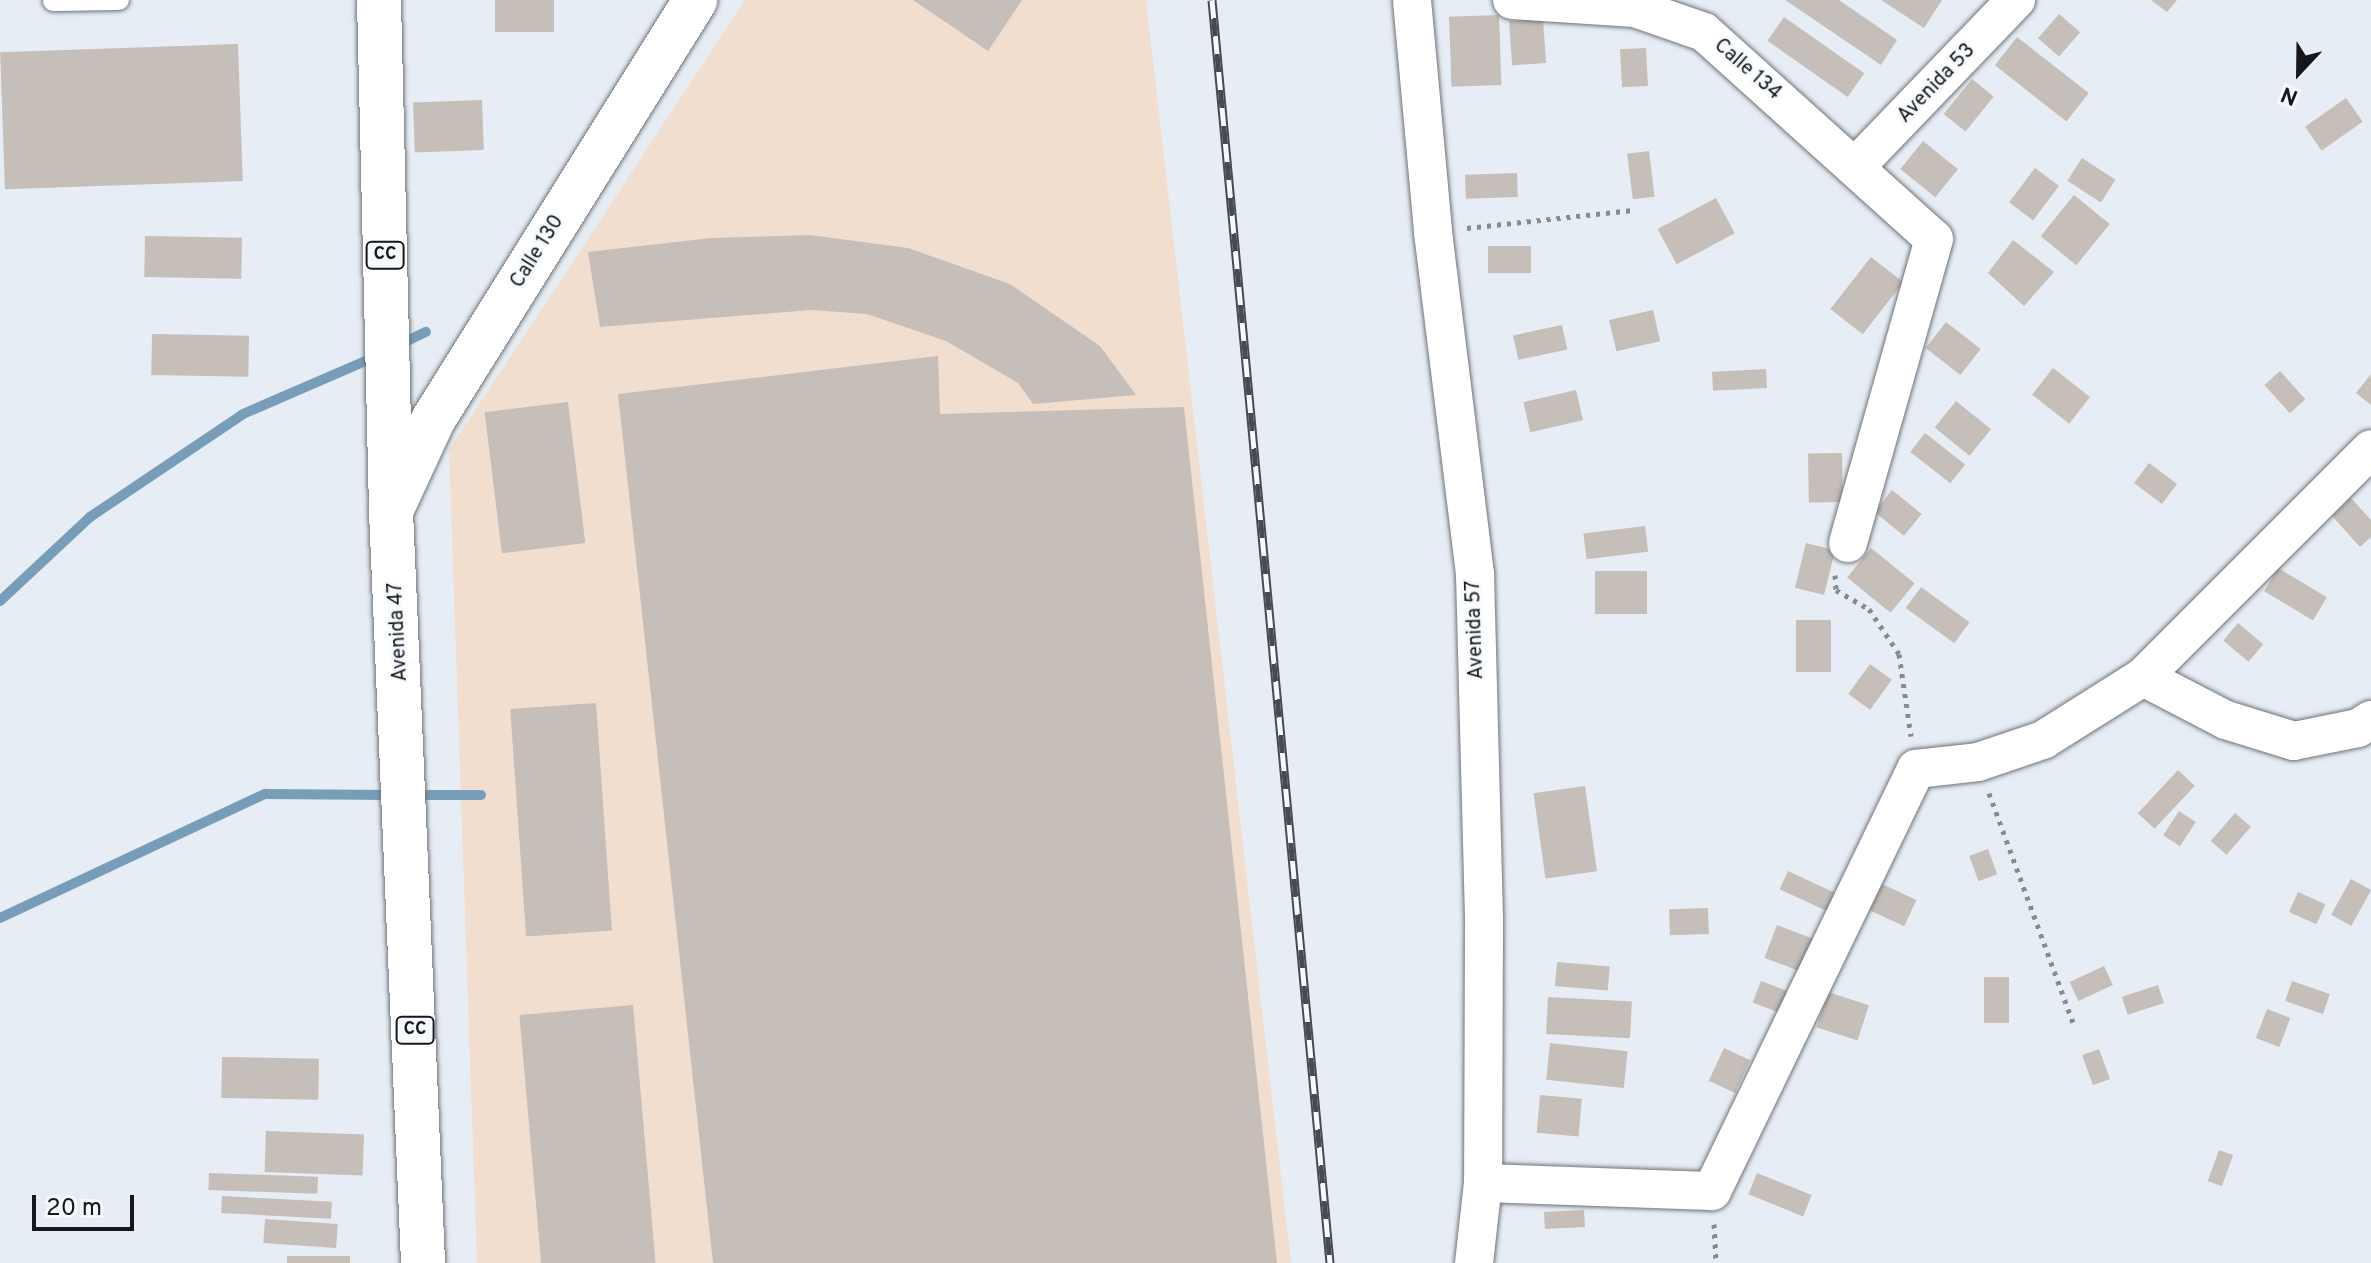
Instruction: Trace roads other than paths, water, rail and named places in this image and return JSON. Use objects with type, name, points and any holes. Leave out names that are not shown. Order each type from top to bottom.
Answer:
[{"type":"main road","name":"Avenida 47","points":[[379,0],[391,511],[407,795],[423,1263]]},
{"type":"main road","name":"Calle 130","points":[[391,511],[433,420],[695,0]]},
{"type":"street","name":"Avenida 57","points":[[1412,0],[1433,232],[1475,574],[1484,920],[1483,1183],[1474,1263]]},
{"type":"street","name":"Calle 134","points":[[1512,0],[1635,8],[1704,32],[1934,239],[1848,543]]},
{"type":"street","name":"Avenida 53","points":[[1856,166],[2016,0]]},
{"type":"street","points":[[1483,1183],[1712,1191],[1916,769],[1978,762],[2043,740],[2143,677],[2371,449]]},
{"type":"street","points":[[2143,677],[2226,720],[2294,741],[2358,728],[2371,720]]},
{"type":"lane","points":[[53,1],[119,0]]},
{"type":"waterway","points":[[399,345],[426,332]]},
{"type":"waterway","points":[[0,601],[90,517],[243,414],[377,356]]},
{"type":"waterway","points":[[0,918],[265,794],[391,795]]},
{"type":"waterway","points":[[411,795],[481,795]]},
{"type":"railway","points":[[1212,0],[1330,1263]]}]
